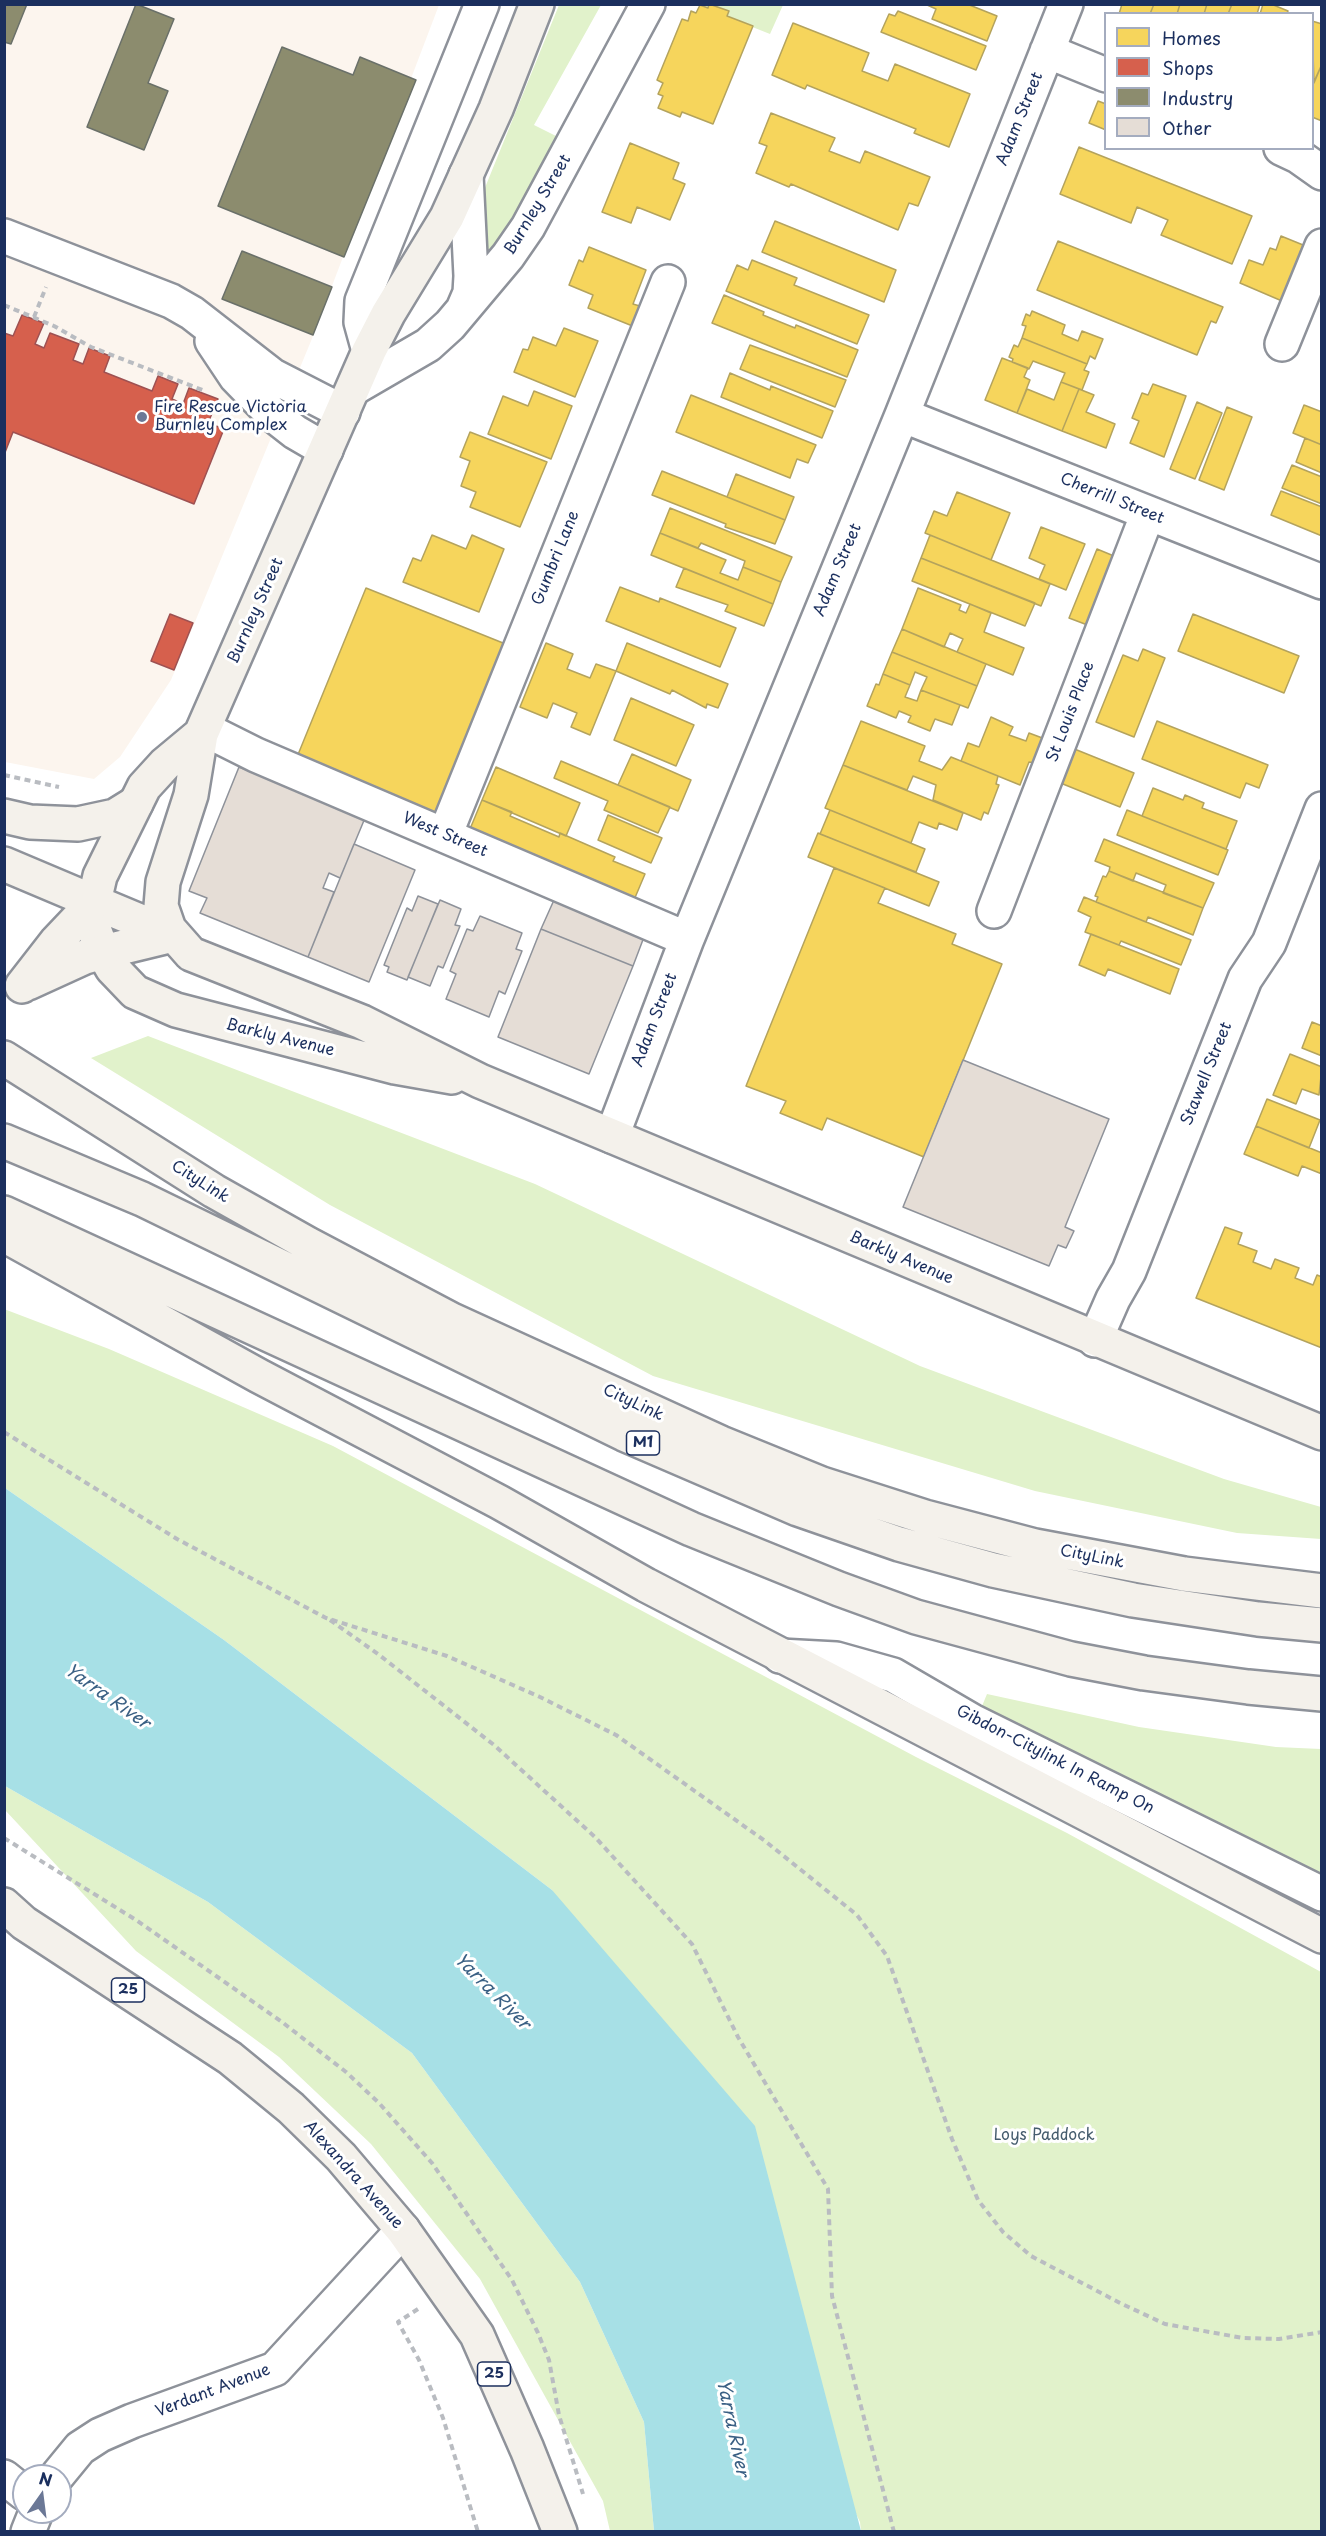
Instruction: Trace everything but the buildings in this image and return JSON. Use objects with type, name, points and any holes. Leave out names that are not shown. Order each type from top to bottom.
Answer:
[{"type":"main road","name":"Burnley Street","points":[[173,935],[162,912],[163,882],[191,795],[202,732],[369,351],[388,314],[447,217],[537,4]]},
{"type":"main road","name":"Burnley Street","points":[[94,902],[103,870],[135,803],[155,775],[202,732]]},
{"type":"main road","points":[[4,816],[30,822],[78,824],[115,816],[135,803]]},
{"type":"main road","points":[[4,864],[94,902],[13,993]]},
{"type":"main road","name":"Barkly Avenue","points":[[480,1081],[395,1067],[171,1008],[145,998],[130,988],[103,952],[94,929],[94,902],[173,935],[191,954],[362,1022],[480,1081],[1322,1433]]},
{"type":"main road","points":[[13,993],[86,957],[173,935]]},
{"type":"main road","name":"CityLink","points":[[4,1058],[214,1191],[308,1244],[452,1320],[731,1447],[822,1484],[925,1516],[1035,1546],[1184,1574],[1322,1591]]},
{"type":"main road","name":"M1","points":[[4,1141],[142,1199],[624,1434],[798,1509],[899,1544],[993,1570],[1133,1600],[1258,1619],[1322,1625]]},
{"type":"main road","points":[[4,1213],[681,1524],[839,1589],[916,1617],[1071,1659],[1144,1673],[1248,1688],[1322,1694]]},
{"type":"main road","points":[[4,1235],[259,1376],[383,1439],[646,1585],[1322,1936]]},
{"type":"main road","name":"Alexandra Avenue","points":[[11,1914],[230,2058],[291,2108],[341,2157],[403,2230],[477,2335],[560,2532]]},
{"type":"street","points":[[369,351],[361,322],[362,301],[482,4]]},
{"type":"street","name":"Burnley Street","points":[[348,400],[428,345],[450,325],[508,256],[528,227],[648,4]]},
{"type":"street","name":"Adam Street","points":[[612,1136],[687,939],[902,415],[1066,4]]},
{"type":"street","points":[[1047,51],[1104,74]]},
{"type":"street","points":[[1285,150],[1322,173]]},
{"type":"street","points":[[463,309],[470,293],[471,276],[466,175]]},
{"type":"street","points":[[4,236],[171,301],[192,313],[273,376],[348,400]]},
{"type":"street","points":[[1282,344],[1322,246]]},
{"type":"street","name":"Gumbri Lane","points":[[445,835],[668,282]]},
{"type":"street","points":[[192,313],[236,377],[272,414],[295,432],[326,450]]},
{"type":"street","name":"Cherrill Street","points":[[902,415],[1322,582]]},
{"type":"street","name":"St Louis Place","points":[[994,911],[1148,513]]},
{"type":"street","name":"West Street","points":[[202,732],[687,939]]},
{"type":"street","name":"Stawell Street","points":[[1095,1340],[1113,1299],[1129,1271],[1245,979],[1269,943],[1313,854],[1322,809]]},
{"type":"street","name":"Gibdon-Citylink In Ramp On","points":[[780,1656],[836,1659],[893,1675],[972,1721],[1322,1894]]},
{"type":"street","name":"Verdant Avenue","points":[[67,2464],[80,2448],[100,2435],[132,2421],[275,2369],[403,2230]]},
{"type":"path","points":[[4,305],[54,326],[91,347],[207,392]]},
{"type":"path","points":[[4,775],[58,787]]},
{"type":"path","points":[[4,1432],[177,1539],[326,1618],[378,1654],[494,1745],[595,1838],[692,1944],[738,2037],[828,2189],[832,2296],[894,2532]]},
{"type":"path","points":[[326,1618],[447,1656],[540,1697],[616,1735],[765,1841],[857,1915],[886,1956],[952,2139],[978,2200],[1003,2232],[1031,2256],[1165,2324],[1243,2338],[1279,2339],[1322,2332]]},
{"type":"path","points":[[418,2309],[398,2322],[419,2360],[443,2418],[478,2532]]},
{"type":"shaded area","points":[[4,5],[439,5],[311,341],[171,680],[120,757],[94,779],[5,762]]},
{"type":"green space","points":[[559,5],[601,5],[534,125],[558,137],[517,217],[485,262],[480,200]]},
{"type":"green space","points":[[697,5],[783,5],[770,34]]},
{"type":"green space","points":[[148,1036],[535,1184],[920,1366],[1224,1479],[1321,1507],[1321,1539],[1237,1533],[1035,1491],[653,1376],[330,1205],[91,1058]]},
{"type":"green space","name":"Loys Paddock","points":[[4,1309],[109,1349],[333,1446],[916,1757],[1067,1833],[1321,1972],[1321,2531],[861,2531],[860,2522],[552,1890],[224,1640],[5,1488]]},
{"type":"green space","points":[[987,1694],[1139,1727],[1276,1747],[1321,1749],[1321,1876],[980,1711]]},
{"type":"green space","points":[[5,1786],[208,1902],[412,2053],[580,2282],[644,2422],[654,2531],[610,2531],[603,2501],[480,2279],[371,2144],[279,2057],[136,1951],[5,1810]]},
{"type":"water","name":"Yarra River","points":[[5,1488],[224,1640],[552,1890],[755,2126],[861,2531],[654,2531],[644,2422],[580,2282],[412,2053],[208,1902],[5,1786]]},
{"type":"place","name":"Fire Rescue Victoria Burnley Complex","points":[[142,417]]}]
